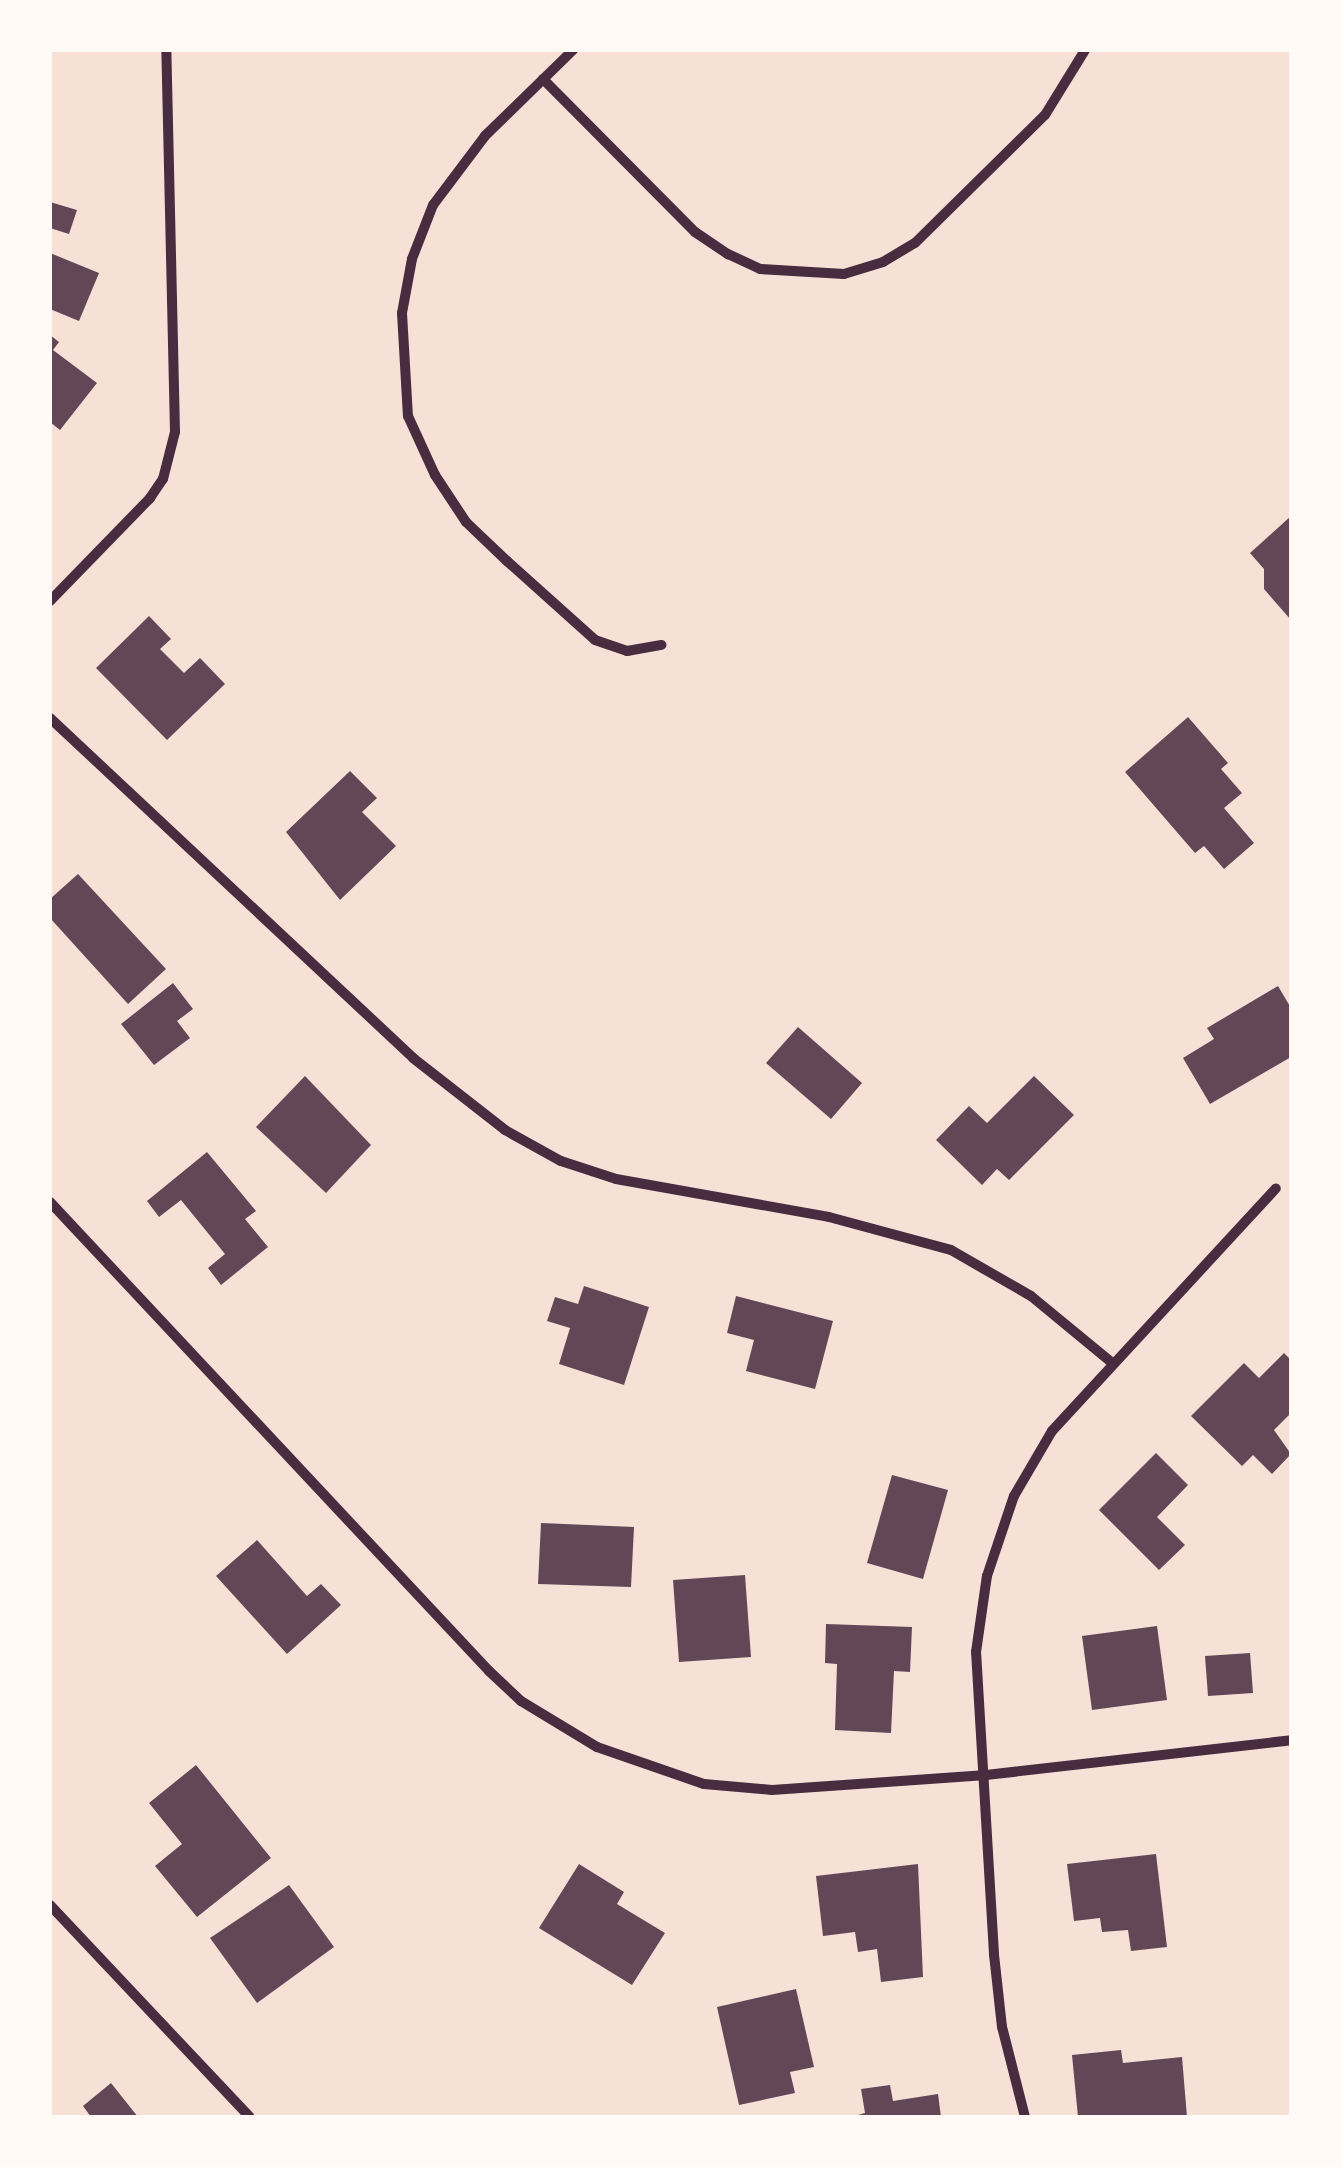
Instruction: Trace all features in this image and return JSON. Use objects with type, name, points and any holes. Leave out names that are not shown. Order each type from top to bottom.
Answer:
[{"type":"street","points":[[50,600],[150,498],[163,479],[174,432],[166,50]]},
{"type":"street","points":[[573,50],[485,136],[433,205],[412,259],[402,313],[408,416],[456,506],[507,561],[595,640],[628,651],[661,645]]},
{"type":"street","points":[[543,79],[695,232],[728,254],[760,269],[844,274],[915,243],[1046,115],[1085,50]]},
{"type":"street","points":[[50,718],[425,1068],[504,1130],[562,1161],[616,1179],[829,1217],[951,1250],[1031,1296],[1110,1362]]},
{"type":"street","points":[[1025,2117],[998,1997],[976,1652],[1000,1533],[1052,1431],[1110,1362],[1276,1188]]},
{"type":"street","points":[[50,1202],[488,1671],[556,1724],[597,1747],[704,1784],[841,1789],[1291,1740]]},
{"type":"street","points":[[50,1905],[250,2117]]},
{"type":"building","points":[[50,202],[77,210],[69,234],[50,228]]},
{"type":"building","points":[[50,253],[99,273],[79,321],[50,309]]},
{"type":"building","points":[[50,335],[59,342],[53,350],[97,383],[60,430],[50,422]]},
{"type":"building","points":[[1291,516],[1291,620],[1264,589],[1264,569],[1250,553]]},
{"type":"building","points":[[149,616],[171,639],[160,649],[184,673],[200,658],[225,684],[167,740],[96,668]]},
{"type":"building","points":[[1188,717],[1228,763],[1221,769],[1242,793],[1224,808],[1254,843],[1224,869],[1204,846],[1195,853],[1125,772]]},
{"type":"building","points":[[350,771],[377,798],[362,812],[396,846],[340,900],[286,832]]},
{"type":"building","points":[[78,874],[166,969],[128,1004],[50,918],[50,899]]},
{"type":"building","points":[[173,983],[193,1009],[177,1021],[190,1038],[154,1065],[121,1024]]},
{"type":"building","points":[[1278,986],[1291,1008],[1291,1057],[1210,1104],[1183,1058],[1214,1039],[1207,1028]]},
{"type":"building","points":[[798,1027],[862,1083],[831,1119],[766,1063]]},
{"type":"building","points":[[305,1076],[371,1145],[326,1193],[256,1127]]},
{"type":"building","points":[[1034,1076],[1074,1115],[1009,1180],[997,1169],[982,1185],[936,1140],[969,1106],[987,1123]]},
{"type":"building","points":[[207,1152],[256,1211],[245,1219],[268,1247],[221,1285],[208,1268],[225,1254],[181,1200],[159,1217],[147,1201]]},
{"type":"building","points":[[584,1286],[649,1307],[624,1385],[559,1364],[570,1328],[547,1321],[555,1297],[578,1304]]},
{"type":"building","points":[[736,1296],[833,1321],[815,1389],[746,1371],[754,1340],[727,1333]]},
{"type":"building","points":[[1284,1353],[1291,1360],[1291,1413],[1274,1430],[1291,1454],[1272,1474],[1253,1455],[1242,1466],[1191,1416],[1244,1363],[1259,1378]]},
{"type":"building","points":[[1156,1453],[1188,1485],[1157,1517],[1185,1545],[1159,1570],[1099,1510]]},
{"type":"building","points":[[892,1475],[948,1490],[923,1579],[867,1563]]},
{"type":"building","points":[[541,1523],[634,1527],[631,1587],[538,1584]]},
{"type":"building","points":[[257,1540],[307,1596],[321,1584],[341,1605],[287,1654],[216,1576]]},
{"type":"building","points":[[745,1575],[751,1657],[679,1662],[673,1580]]},
{"type":"building","points":[[826,1624],[912,1627],[910,1672],[894,1671],[891,1733],[835,1730],[837,1664],[825,1663]]},
{"type":"building","points":[[1157,1626],[1167,1700],[1092,1710],[1082,1636]]},
{"type":"building","points":[[1250,1653],[1253,1693],[1208,1696],[1205,1656]]},
{"type":"building","points":[[196,1765],[271,1858],[197,1917],[155,1866],[182,1844],[149,1803]]},
{"type":"building","points":[[1156,1854],[1167,1947],[1131,1951],[1128,1930],[1102,1932],[1100,1918],[1074,1921],[1067,1864]]},
{"type":"building","points":[[579,1864],[624,1892],[617,1904],[665,1933],[632,1985],[539,1928]]},
{"type":"building","points":[[918,1864],[923,1977],[881,1982],[877,1949],[858,1952],[855,1932],[823,1936],[816,1876]]},
{"type":"building","points":[[289,1885],[334,1947],[257,2003],[210,1938]]},
{"type":"building","points":[[796,1989],[814,2067],[790,2072],[795,2093],[739,2105],[717,2007]]},
{"type":"building","points":[[1121,2050],[1123,2063],[1182,2057],[1187,2117],[1078,2117],[1072,2055]]},
{"type":"building","points":[[111,2083],[138,2117],[91,2117],[83,2106]]},
{"type":"building","points":[[890,2085],[893,2101],[938,2094],[941,2117],[851,2117],[865,2113],[861,2089]]}]
